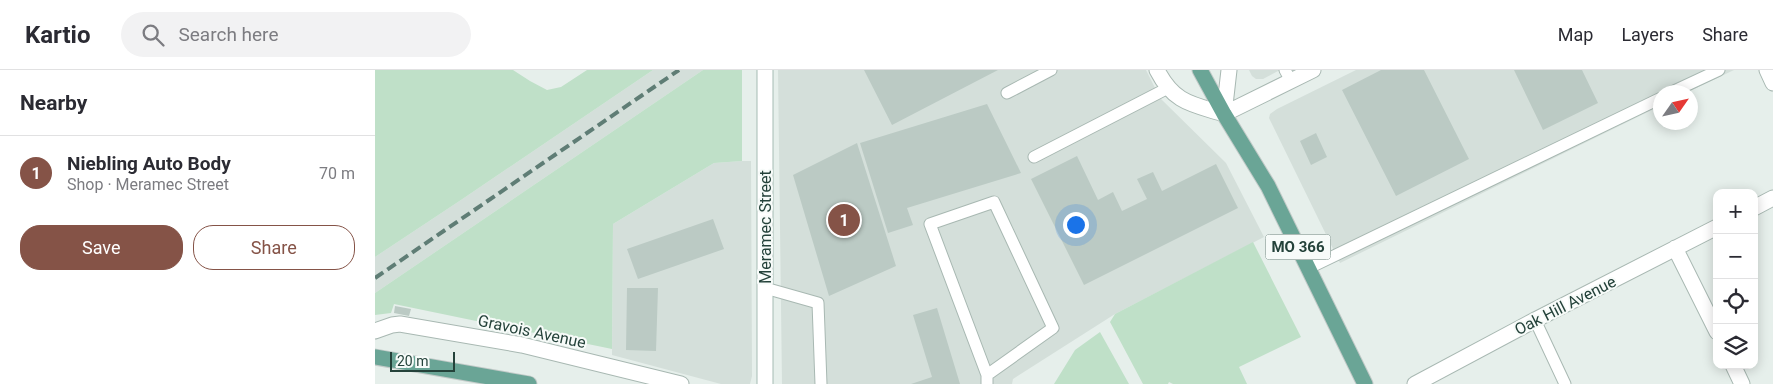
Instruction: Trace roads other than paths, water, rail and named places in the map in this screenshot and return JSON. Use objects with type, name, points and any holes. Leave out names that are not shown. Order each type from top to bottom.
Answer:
[{"type":"main road","name":"MO 366","points":[[1200,70],[1224,114],[1268,186],[1365,384]]},
{"type":"main road","points":[[375,357],[529,384]]},
{"type":"street","name":"Meramec Street","points":[[765,70],[765,384]]},
{"type":"street","points":[[1157,70],[1176,97],[1224,114],[1288,76],[1313,70]]},
{"type":"street","points":[[1224,114],[1229,70]]},
{"type":"street","points":[[1767,70],[1773,83]]},
{"type":"street","points":[[1758,206],[1773,198]]},
{"type":"street","name":"Oak Hill Avenue","points":[[1415,384],[1713,229]]},
{"type":"street","points":[[1675,248],[1713,324]]},
{"type":"street","name":"Gravois Avenue","points":[[375,331],[400,324],[522,345],[681,384]]},
{"type":"street","points":[[1735,369],[1742,384]]},
{"type":"lane","points":[[1007,93],[1051,70]]},
{"type":"lane","points":[[1687,85],[1719,70]]},
{"type":"lane","points":[[1034,157],[1168,88]]},
{"type":"lane","points":[[1309,268],[1653,102]]},
{"type":"lane","points":[[994,202],[1053,328],[987,380],[930,224],[994,202]]},
{"type":"lane","points":[[765,288],[818,303],[821,384]]},
{"type":"lane","points":[[1535,320],[1565,384]]},
{"type":"railway","points":[[375,278],[679,70]]},
{"type":"place","name":"Niebling Auto Body","points":[[844,220]]}]
